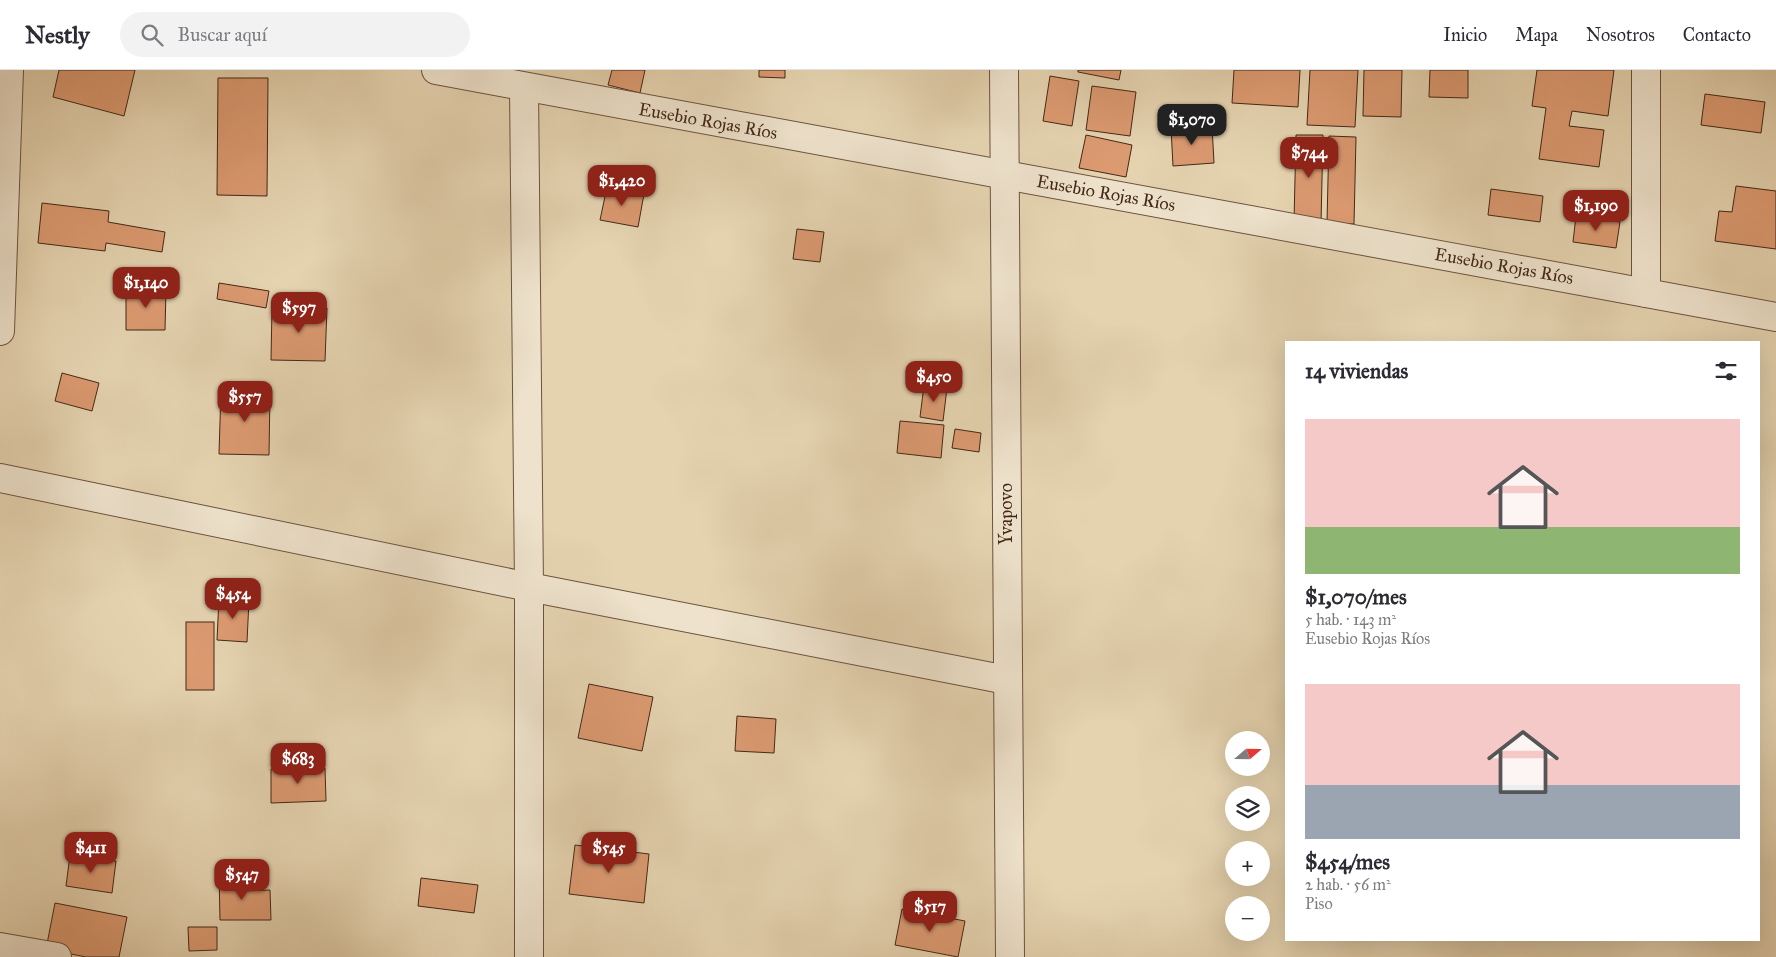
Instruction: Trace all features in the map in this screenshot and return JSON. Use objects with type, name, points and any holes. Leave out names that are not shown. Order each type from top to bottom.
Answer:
[{"type":"street","points":[[0,331],[9,70]]},
{"type":"street","name":"Eusebio Rojas Ríos","points":[[436,70],[1776,317]]},
{"type":"street","name":"Yvapovo","points":[[1004,70],[1010,957]]},
{"type":"street","points":[[1646,70],[1646,293]]},
{"type":"street","points":[[524,87],[529,587],[529,957]]},
{"type":"street","points":[[0,478],[529,587],[1008,680]]},
{"type":"street","points":[[0,947],[57,957]]},
{"type":"building","points":[[59,70],[135,70],[124,116],[53,97]]},
{"type":"building","points":[[612,70],[645,70],[640,93],[608,85]]},
{"type":"building","points":[[759,70],[785,70],[785,78],[759,77]]},
{"type":"building","points":[[1078,70],[1121,70],[1119,80],[1078,72]]},
{"type":"building","points":[[1234,70],[1300,70],[1298,107],[1232,103]]},
{"type":"building","points":[[1310,70],[1358,70],[1355,127],[1307,125]]},
{"type":"building","points":[[1364,70],[1402,70],[1401,117],[1363,116]]},
{"type":"building","points":[[1430,70],[1468,70],[1468,98],[1429,97]]},
{"type":"building","points":[[1537,70],[1614,70],[1608,116],[1572,111],[1569,126],[1604,130],[1599,167],[1539,159],[1546,108],[1532,106]]},
{"type":"building","points":[[1050,76],[1079,81],[1072,126],[1043,121]]},
{"type":"building","points":[[218,78],[268,78],[267,196],[217,195]]},
{"type":"building","points":[[1092,86],[1136,92],[1130,136],[1086,130]]},
{"type":"building","points":[[1705,94],[1765,102],[1761,133],[1701,125]]},
{"type":"building","points":[[1212,126],[1214,163],[1173,166],[1171,128]]},
{"type":"building","points":[[1086,135],[1132,145],[1126,177],[1079,168]]},
{"type":"building","points":[[1296,135],[1323,135],[1321,223],[1294,222]]},
{"type":"building","points":[[1329,136],[1356,137],[1354,224],[1327,223]]},
{"type":"building","points":[[1736,186],[1776,191],[1776,249],[1715,241],[1719,211],[1732,212]]},
{"type":"building","points":[[607,187],[644,194],[638,227],[600,220]]},
{"type":"building","points":[[1491,189],[1543,196],[1540,222],[1488,215]]},
{"type":"building","points":[[42,203],[109,211],[108,222],[165,232],[162,252],[106,243],[105,251],[38,243]]},
{"type":"building","points":[[1576,216],[1620,222],[1616,248],[1573,242]]},
{"type":"building","points":[[797,229],[824,232],[820,262],[793,259]]},
{"type":"building","points":[[219,283],[269,291],[266,308],[217,299]]},
{"type":"building","points":[[126,288],[166,289],[165,330],[126,330]]},
{"type":"building","points":[[272,307],[327,308],[325,361],[271,360]]},
{"type":"building","points":[[62,373],[99,383],[92,411],[55,401]]},
{"type":"building","points":[[924,385],[947,388],[943,421],[920,417]]},
{"type":"building","points":[[221,390],[270,392],[269,455],[219,454]]},
{"type":"building","points":[[900,421],[944,425],[941,458],[897,453]]},
{"type":"building","points":[[955,429],[981,433],[979,452],[952,448]]},
{"type":"building","points":[[219,598],[249,600],[247,642],[217,640]]},
{"type":"building","points":[[186,622],[214,622],[214,690],[186,690]]},
{"type":"building","points":[[589,684],[653,697],[642,751],[578,738]]},
{"type":"building","points":[[737,716],[776,719],[774,753],[735,751]]},
{"type":"building","points":[[325,768],[326,801],[271,803],[271,769]]},
{"type":"building","points":[[575,845],[649,854],[644,903],[569,894]]},
{"type":"building","points":[[70,855],[116,861],[112,893],[66,886]]},
{"type":"building","points":[[219,874],[242,874],[242,891],[270,890],[271,920],[220,920]]},
{"type":"building","points":[[421,878],[478,885],[474,913],[418,906]]},
{"type":"building","points":[[55,903],[127,917],[119,957],[86,957],[46,949]]},
{"type":"building","points":[[902,909],[965,921],[958,957],[895,945]]},
{"type":"building","points":[[188,927],[217,927],[217,950],[189,951]]}]
